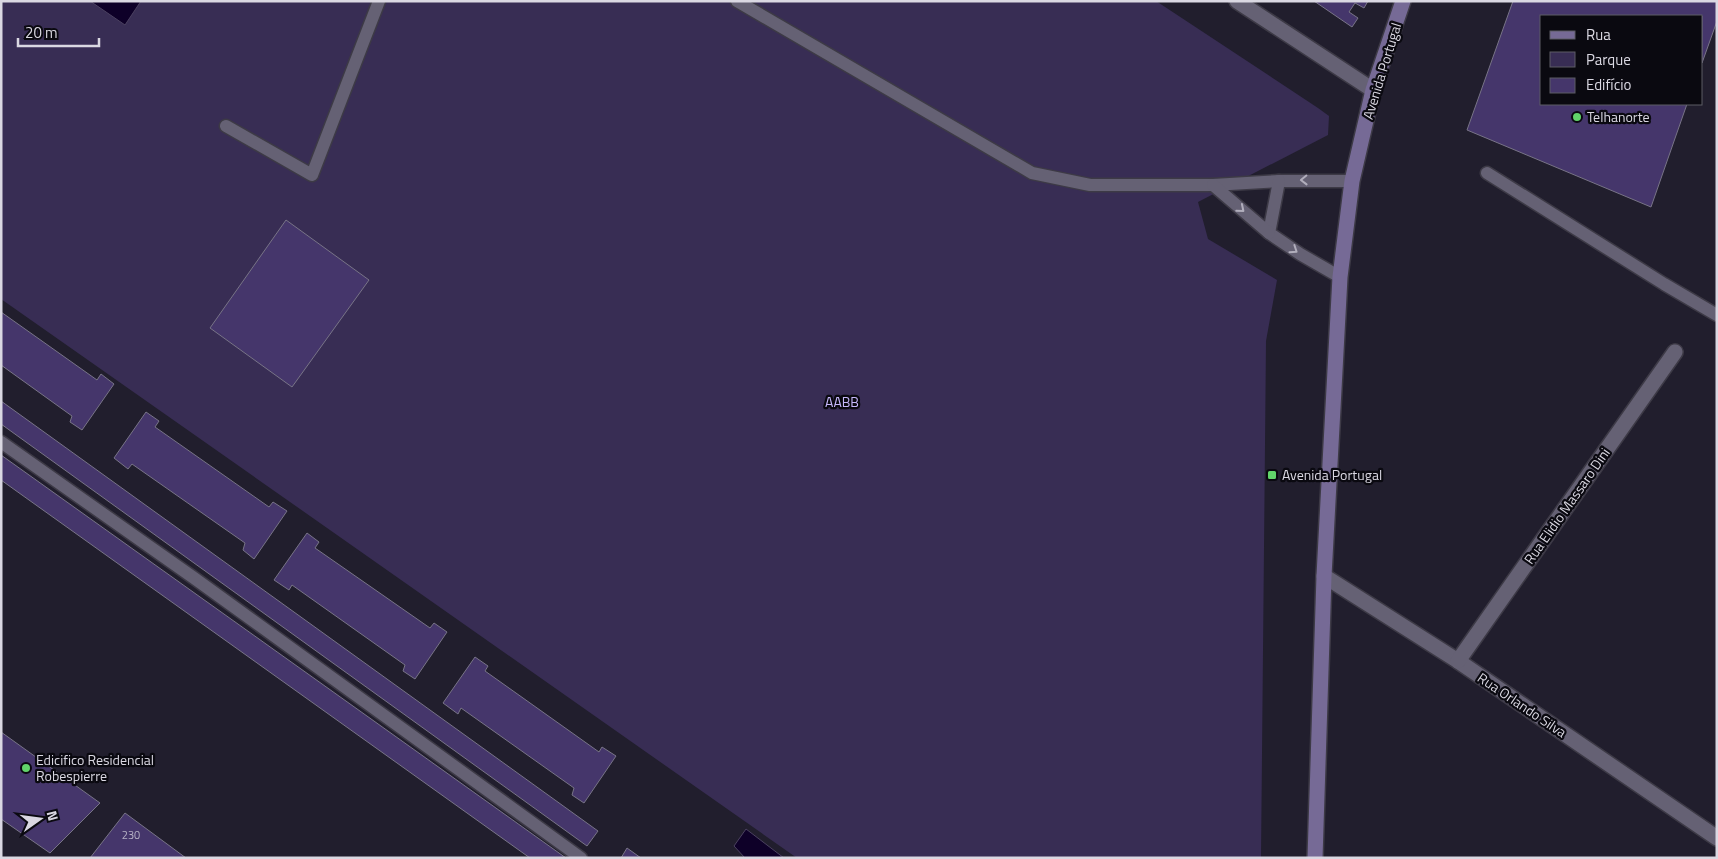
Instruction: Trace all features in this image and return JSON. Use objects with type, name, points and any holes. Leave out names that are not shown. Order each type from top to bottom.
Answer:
[{"type":"street","points":[[1237,1],[1373,90]]},
{"type":"street","name":"Avenida Portugal","points":[[1315,858],[1324,576],[1340,277],[1352,181],[1373,90],[1403,1]]},
{"type":"street","name":"Rua Elidio Massaro Dini","points":[[1458,661],[1675,352]]},
{"type":"street","name":"Rua Orlando Silva","points":[[1324,576],[1458,661],[1717,838]]},
{"type":"lane","points":[[226,126],[312,175],[380,1]]},
{"type":"lane","points":[[737,1],[1032,173],[1090,186],[1352,181]]},
{"type":"lane","points":[[1487,173],[1717,315]]},
{"type":"lane","points":[[1269,233],[1279,181]]},
{"type":"lane","points":[[1213,185],[1269,233],[1300,254],[1340,277]]},
{"type":"lane","points":[[1,442],[194,578],[581,858]]},
{"type":"green space","name":"AABB","points":[[1,1],[1156,1],[1318,108],[1329,116],[1328,135],[1198,202],[1208,239],[1277,280],[1266,341],[1261,858],[797,858],[1,299]]},
{"type":"shaded area","points":[[90,1],[141,1],[125,25]]},
{"type":"shaded area","points":[[746,829],[784,858],[745,858],[734,846]]},
{"type":"building","points":[[1314,1],[1368,1],[1364,8],[1355,3],[1349,12],[1358,18],[1352,27]]},
{"type":"building","name":"Telhanorte","points":[[1513,1],[1717,1],[1717,21],[1703,60],[1703,15],[1540,15],[1540,105],[1687,105],[1651,207],[1467,130]]},
{"type":"building","points":[[286,220],[369,280],[292,387],[210,328]]},
{"type":"building","points":[[1,312],[97,380],[101,374],[114,384],[82,430],[70,422],[72,416],[1,365]]},
{"type":"building","points":[[1,401],[598,831],[587,846],[1,424]]},
{"type":"building","points":[[146,412],[159,421],[155,427],[269,507],[273,502],[287,511],[254,559],[243,550],[245,543],[132,464],[128,469],[114,458]]},
{"type":"building","points":[[1,455],[566,858],[530,858],[1,480]]},
{"type":"building","points":[[307,533],[319,542],[315,548],[430,628],[434,623],[447,632],[415,679],[403,671],[405,665],[292,585],[289,590],[274,580]]},
{"type":"building","points":[[475,657],[488,666],[485,671],[599,752],[602,747],[616,756],[584,803],[572,795],[574,788],[461,708],[458,714],[443,703]]},
{"type":"building","name":"Edicifico Residencial Robespierre","points":[[1,732],[100,803],[50,853],[1,819]]},
{"type":"building","name":"Edicifico Residencial Robespierre","points":[[125,813],[186,858],[90,858]]},
{"type":"building","points":[[627,848],[641,858],[621,858]]},
{"type":"place","name":"Telhanorte","points":[[1577,117]]},
{"type":"place","name":"Avenida Portugal","points":[[1272,475]]},
{"type":"place","name":"Edicifico Residencial Robespierre","points":[[26,768]]}]
